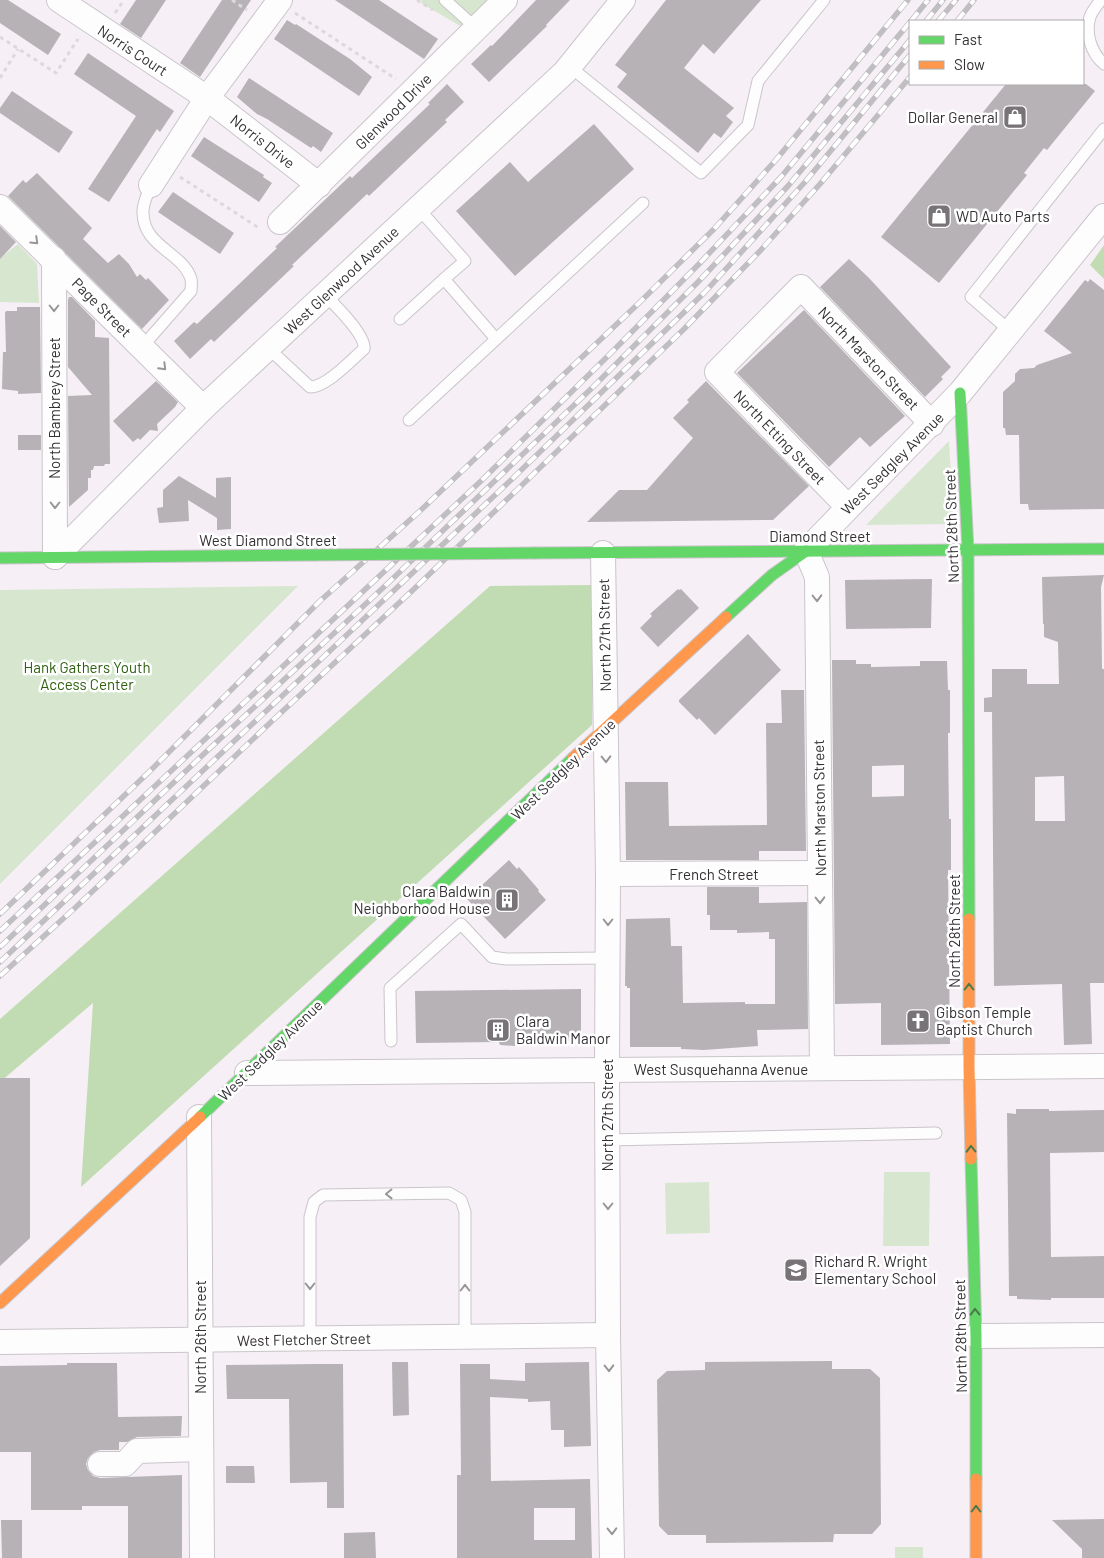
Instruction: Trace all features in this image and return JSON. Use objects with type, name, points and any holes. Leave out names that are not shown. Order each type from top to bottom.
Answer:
[{"type":"street","name":"Norris Court","points":[[59,0],[207,98]]},
{"type":"street","name":"Glenwood Drive","points":[[280,222],[505,0]]},
{"type":"street","name":"West Glenwood Avenue","points":[[55,557],[203,408],[569,66],[624,0]]},
{"type":"street","points":[[157,176],[207,98],[279,1]]},
{"type":"street","name":"Norris Drive","points":[[207,98],[319,184]]},
{"type":"street","name":"Page Street","points":[[0,206],[203,408]]},
{"type":"street","name":"West Sedgley Avenue","points":[[0,1304],[247,1073],[605,728],[772,574],[806,551],[932,424],[960,393],[1104,216]]},
{"type":"street","name":"North Bambrey Street","points":[[54,259],[55,557]]},
{"type":"street","name":"North Etting Street","points":[[806,293],[801,287],[717,372],[848,507]]},
{"type":"street","name":"North Marston Street","points":[[806,293],[932,424]]},
{"type":"street","name":"North 28th Street","points":[[960,393],[968,550],[969,1067],[976,1336],[976,1558]]},
{"type":"street","name":"Diamond Street","points":[[535,553],[1104,549]]},
{"type":"street","name":"North Marston Street","points":[[806,551],[817,577],[822,1068]]},
{"type":"street","name":"West Diamond Street","points":[[0,558],[535,553]]},
{"type":"street","name":"North 27th Street","points":[[603,553],[608,874],[608,1335],[612,1558]]},
{"type":"street","name":"French Street","points":[[608,874],[820,873]]},
{"type":"street","name":"West Susquehanna Avenue","points":[[247,1073],[1104,1066]]},
{"type":"street","name":"North 26th Street","points":[[199,1117],[202,1558]]},
{"type":"street","name":"West Fletcher Street","points":[[0,1342],[608,1335]]},
{"type":"street","points":[[976,1336],[1104,1335]]},
{"type":"street","points":[[100,1464],[125,1464],[137,1450],[201,1449]]},
{"type":"lane","points":[[445,0],[476,28]]},
{"type":"lane","points":[[569,66],[701,173],[748,125],[758,81],[824,0]]},
{"type":"lane","points":[[1101,0],[1090,16],[1088,39],[1098,59],[1104,64]]},
{"type":"lane","points":[[1010,331],[971,297],[1104,129]]},
{"type":"lane","points":[[142,347],[191,291],[192,280],[186,268],[151,238],[145,225],[143,210],[157,176]]},
{"type":"lane","points":[[409,420],[643,203]]},
{"type":"lane","points":[[400,319],[465,261],[418,208]]},
{"type":"lane","points":[[444,279],[496,339]]},
{"type":"lane","points":[[268,348],[310,387],[316,387],[328,380],[364,349],[364,343],[350,322],[325,295]]},
{"type":"lane","points":[[391,1041],[390,988],[461,924],[492,957],[506,959],[608,958]]},
{"type":"lane","points":[[607,1140],[936,1133]]},
{"type":"lane","points":[[310,1338],[310,1217],[314,1202],[323,1195],[449,1193],[461,1200],[465,1212],[465,1337]]},
{"type":"path","points":[[279,1],[414,91]]},
{"type":"path","points":[[0,37],[56,73],[90,21]]},
{"type":"path","points":[[0,78],[18,49]]},
{"type":"path","points":[[157,176],[266,232],[280,222]]},
{"type":"green space","points":[[422,0],[495,0],[467,30],[421,3]]},
{"type":"green space","points":[[18,244],[37,264],[39,303],[0,302],[0,258]]},
{"type":"green space","points":[[1104,245],[1104,279],[1090,265]]},
{"type":"green space","points":[[949,441],[954,524],[866,525]]},
{"type":"green space","points":[[593,585],[592,725],[81,1187],[93,1003],[0,1082],[0,1019],[490,586]]},
{"type":"green space","name":"Hank Gathers Youth Access Center","points":[[298,586],[0,884],[0,590]]},
{"type":"green space","points":[[884,1172],[930,1172],[929,1246],[883,1246]]},
{"type":"green space","points":[[709,1182],[710,1233],[666,1234],[665,1183]]},
{"type":"green space","points":[[895,1547],[923,1547],[923,1558],[895,1558]]},
{"type":"building","points":[[0,0],[8,0],[61,34],[48,55],[0,23]]},
{"type":"building","points":[[136,0],[166,0],[141,38],[120,24]]},
{"type":"building","points":[[222,0],[251,0],[200,77],[180,63]]},
{"type":"building","points":[[335,0],[379,0],[438,39],[424,59]]},
{"type":"building","points":[[536,0],[570,0],[547,26],[489,82],[471,64],[492,46]]},
{"type":"building","points":[[666,0],[761,0],[714,54],[703,44],[684,68],[734,108],[726,116],[733,122],[721,138],[714,133],[698,153],[617,87],[627,74],[615,65]]},
{"type":"building","points":[[287,20],[350,59],[372,77],[359,96],[274,39]]},
{"type":"building","points":[[88,53],[174,111],[160,132],[157,129],[109,202],[88,189],[136,116],[74,74]]},
{"type":"building","points":[[249,78],[333,133],[321,152],[313,146],[311,148],[257,114],[237,97]]},
{"type":"building","points":[[447,84],[464,102],[445,120],[447,122],[369,196],[367,194],[214,342],[211,339],[190,359],[174,341],[194,322],[197,324],[350,176],[352,178],[430,104],[428,103]]},
{"type":"building","points":[[1086,84],[1095,91],[1047,150],[1044,148],[1024,173],[1027,175],[939,283],[881,237],[1005,85]]},
{"type":"building","points":[[12,91],[73,132],[59,153],[0,113],[0,108]]},
{"type":"building","points":[[594,124],[634,169],[515,276],[456,211],[510,162],[528,182]]},
{"type":"building","points":[[204,137],[264,175],[263,177],[272,183],[259,202],[191,156]]},
{"type":"building","points":[[37,173],[92,228],[83,239],[108,263],[119,254],[129,264],[137,277],[140,274],[146,280],[148,278],[169,300],[142,329],[8,196],[23,180],[26,183]]},
{"type":"building","points":[[173,192],[234,233],[220,254],[158,212]]},
{"type":"building","points":[[0,226],[16,242],[0,259]]},
{"type":"building","points":[[849,259],[951,367],[941,377],[943,379],[925,397],[820,287]]},
{"type":"building","points":[[1090,279],[1104,290],[1104,509],[1029,510],[1028,504],[1020,504],[1019,435],[1006,435],[1005,428],[1003,428],[1003,392],[1015,381],[1015,374],[1020,369],[1034,368],[1037,365],[1072,353],[1044,331],[1085,280],[1088,282]]},
{"type":"building","points":[[69,297],[72,297],[95,321],[95,337],[109,338],[110,464],[94,466],[93,470],[91,470],[91,478],[88,478],[88,490],[69,507],[68,396],[92,395],[68,367]]},
{"type":"building","points":[[17,307],[40,307],[41,393],[18,394],[18,391],[2,389],[3,352],[6,352],[5,313],[6,311],[17,311]]},
{"type":"building","points":[[804,310],[905,416],[870,447],[860,437],[829,467],[737,373]]},
{"type":"building","points":[[156,381],[178,402],[157,424],[158,431],[150,430],[140,440],[138,438],[133,442],[113,421]]},
{"type":"building","points":[[706,381],[809,486],[773,520],[587,522],[619,490],[647,490],[693,438],[673,418],[689,402],[687,400]]},
{"type":"building","points":[[18,435],[41,435],[41,450],[18,450]]},
{"type":"building","points":[[179,476],[216,498],[216,478],[231,477],[231,529],[217,530],[217,518],[188,500],[189,521],[159,523],[157,508],[163,507],[163,490]]},
{"type":"building","points":[[1104,575],[1101,587],[1102,669],[1104,669],[1104,983],[1090,983],[1092,1044],[1064,1045],[1062,984],[994,986],[992,712],[984,712],[984,698],[992,697],[992,669],[1027,669],[1027,684],[1059,684],[1058,642],[1044,637],[1042,577]],"holes":[[[1064,776],[1065,821],[1035,821],[1035,777]]]},
{"type":"building","points":[[932,579],[931,628],[846,629],[845,580]]},
{"type":"building","points":[[678,589],[681,589],[699,608],[658,647],[640,628],[652,616],[650,614]]},
{"type":"building","points":[[748,634],[781,670],[715,735],[699,718],[697,720],[679,700]]},
{"type":"building","points":[[832,660],[856,660],[856,664],[871,664],[871,667],[920,666],[920,661],[947,661],[948,690],[950,690],[950,733],[948,733],[951,870],[948,870],[950,1044],[881,1045],[881,1003],[835,1004]],"holes":[[[904,765],[904,796],[872,797],[872,766]]]},
{"type":"building","points":[[781,690],[804,690],[806,851],[759,851],[759,860],[626,860],[625,782],[668,782],[669,826],[767,825],[766,723],[782,723]]},
{"type":"building","name":"Clara Baldwin Neighborhood House","points":[[509,860],[517,869],[519,867],[546,900],[505,939],[467,899]]},
{"type":"building","points":[[707,887],[759,887],[759,903],[807,902],[808,1029],[757,1030],[758,1046],[704,1050],[681,1049],[681,1047],[630,1047],[630,988],[625,986],[626,919],[670,918],[671,946],[682,946],[683,1003],[745,1002],[745,1004],[775,1004],[775,939],[769,939],[769,932],[737,933],[737,930],[710,930],[710,915],[707,915]]},
{"type":"building","name":"Clara Baldwin Manor","points":[[581,989],[581,1041],[515,1042],[515,1046],[500,1045],[499,1042],[416,1043],[415,991]]},
{"type":"building","points":[[0,1078],[30,1078],[30,1238],[0,1266]]},
{"type":"building","points":[[1016,1109],[1049,1109],[1049,1111],[1104,1110],[1104,1152],[1050,1153],[1051,1257],[1104,1256],[1104,1298],[1051,1298],[1051,1300],[1017,1299],[1017,1296],[1009,1296],[1007,1113],[1016,1114]]},
{"type":"building","points":[[832,1361],[832,1369],[870,1369],[880,1378],[881,1524],[872,1534],[834,1534],[833,1542],[706,1543],[706,1535],[668,1535],[659,1526],[657,1380],[667,1371],[705,1370],[705,1362]]},
{"type":"building","points":[[392,1362],[408,1362],[409,1415],[393,1416]]},
{"type":"building","points":[[589,1362],[591,1446],[564,1447],[564,1430],[551,1430],[550,1401],[528,1402],[528,1399],[490,1397],[491,1481],[590,1479],[592,1558],[457,1558],[457,1475],[461,1475],[460,1364],[490,1364],[490,1379],[525,1381],[525,1363]],"holes":[[[534,1508],[575,1508],[575,1540],[534,1540]]]},
{"type":"building","points":[[67,1363],[117,1363],[118,1417],[182,1416],[181,1436],[137,1437],[127,1442],[119,1442],[119,1450],[100,1450],[94,1452],[88,1458],[86,1464],[93,1476],[100,1478],[182,1475],[182,1558],[128,1558],[128,1506],[82,1506],[82,1510],[31,1510],[31,1452],[0,1452],[0,1366],[67,1365]]},
{"type":"building","points":[[343,1364],[344,1508],[327,1508],[327,1482],[290,1483],[289,1399],[227,1399],[226,1365]]},
{"type":"building","points":[[226,1466],[254,1466],[255,1483],[226,1483]]},
{"type":"building","points":[[1104,1519],[1104,1558],[1082,1558],[1082,1549],[1052,1520]]},
{"type":"building","points":[[1,1520],[22,1520],[22,1558],[2,1558]]},
{"type":"building","points":[[375,1532],[376,1558],[344,1558],[344,1533]]},
{"type":"railway","points":[[0,914],[150,771],[320,601],[421,510],[714,229],[775,161],[908,0]]},
{"type":"railway","points":[[912,20],[928,0]]},
{"type":"railway","points":[[927,20],[943,0]]},
{"type":"railway","points":[[939,20],[956,0]]},
{"type":"railway","points":[[958,20],[974,0]]},
{"type":"railway","points":[[0,931],[481,481],[611,353],[781,177],[909,23]]},
{"type":"railway","points":[[0,947],[385,586],[594,386],[699,281],[788,186],[909,41]]},
{"type":"railway","points":[[0,962],[511,480],[705,292],[805,182],[909,56]]},
{"type":"railway","points":[[0,976],[414,589],[684,329],[760,251],[820,184],[909,78]]},
{"type":"traffic: fast","points":[[960,393],[968,550],[969,919]]},
{"type":"traffic: fast","points":[[535,553],[1104,549]]},
{"type":"traffic: fast","points":[[726,617],[772,575],[806,551]]},
{"type":"traffic: fast","points":[[315,555],[535,553]]},
{"type":"traffic: fast","points":[[0,558],[315,555]]},
{"type":"traffic: fast","points":[[200,1117],[573,758]]},
{"type":"traffic: fast","points":[[971,1159],[976,1336],[976,1479]]},
{"type":"traffic: slow","points":[[573,758],[726,617]]},
{"type":"traffic: slow","points":[[969,919],[971,1159]]},
{"type":"traffic: slow","points":[[0,1303],[200,1117]]},
{"type":"traffic: slow","points":[[976,1479],[976,1558]]},
{"type":"place","name":"Dollar General","points":[[1015,117]]},
{"type":"place","name":"WD Auto Parts","points":[[939,216]]},
{"type":"place","name":"Clara Baldwin Neighborhood House","points":[[507,900]]},
{"type":"place","name":"Gibson Temple Baptist Church","points":[[918,1021]]},
{"type":"place","name":"Clara Baldwin Manor","points":[[498,1030]]},
{"type":"place","name":"Richard R. Wright Elementary School","points":[[796,1270]]}]
